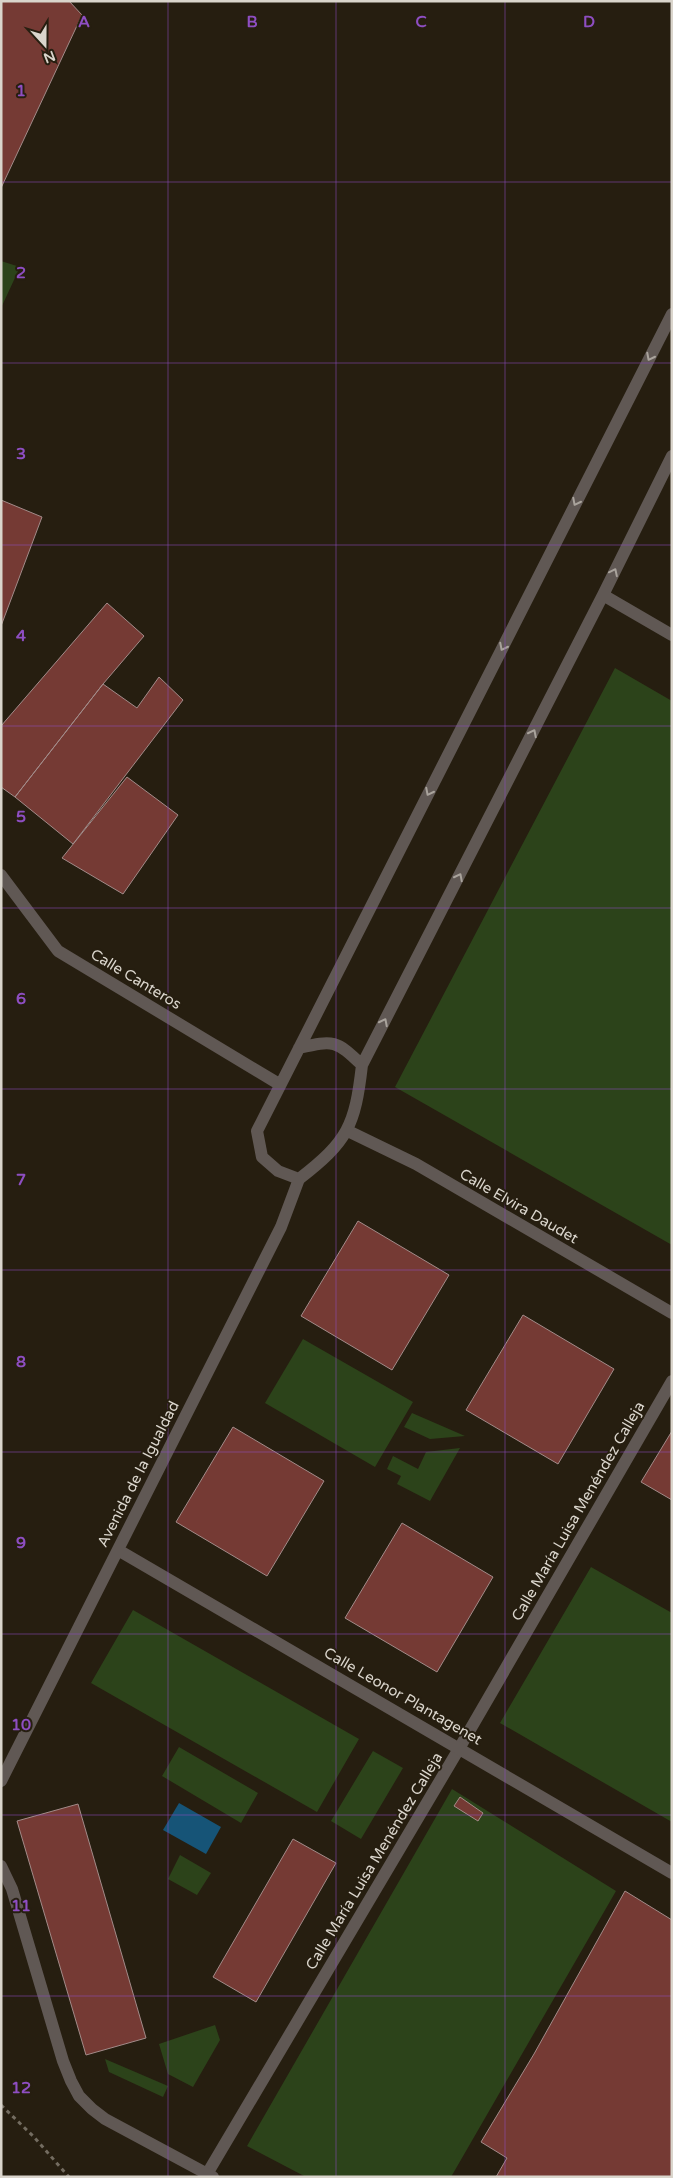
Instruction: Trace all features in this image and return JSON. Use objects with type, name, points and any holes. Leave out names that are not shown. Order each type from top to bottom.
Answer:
[{"type":"street","points":[[672,314],[279,1084],[257,1131],[262,1157],[278,1171],[299,1179],[329,1156],[348,1131],[358,1098],[362,1065],[603,595],[672,456]]},
{"type":"street","points":[[603,595],[672,635]]},
{"type":"street","name":"Calle Canteros","points":[[1,875],[58,952],[279,1084]]},
{"type":"street","points":[[299,1048],[328,1042],[346,1049],[362,1065]]},
{"type":"street","name":"Calle Elvira Daudet","points":[[348,1131],[416,1164],[672,1314]]},
{"type":"street","name":"Avenida de la Igualdad","points":[[1,1781],[281,1227],[299,1179]]},
{"type":"street","name":"Calle María Luisa Menéndez Calleja","points":[[210,2175],[672,1381]]},
{"type":"street","name":"Calle Leonor Plantagenet","points":[[118,1550],[672,1873]]},
{"type":"street","points":[[1,1866],[12,1889],[63,2061],[79,2096],[105,2119],[210,2175]]},
{"type":"path","points":[[1,2105],[33,2136],[69,2177]]},
{"type":"green space","points":[[1,261],[20,267],[1,308]]},
{"type":"green space","points":[[615,668],[672,701],[672,1245],[395,1087]]},
{"type":"green space","points":[[303,1339],[413,1402],[375,1467],[265,1403]]},
{"type":"green space","points":[[412,1413],[465,1436],[430,1439],[404,1427]]},
{"type":"green space","points":[[460,1448],[430,1501],[397,1484],[401,1476],[387,1469],[393,1456],[418,1469],[426,1452]]},
{"type":"green space","points":[[591,1567],[672,1613],[672,1822],[500,1723]]},
{"type":"green space","points":[[133,1610],[359,1739],[317,1812],[91,1683]]},
{"type":"green space","points":[[179,1747],[258,1793],[241,1823],[162,1776]]},
{"type":"green space","points":[[373,1751],[403,1768],[361,1839],[331,1821]]},
{"type":"green space","points":[[452,1789],[616,1891],[451,2177],[306,2177],[247,2146]]},
{"type":"green space","points":[[180,1855],[211,1873],[197,1895],[168,1879]]},
{"type":"green space","points":[[215,2025],[220,2040],[193,2087],[168,2074],[159,2044]]},
{"type":"green space","points":[[105,2059],[168,2086],[163,2097],[109,2072]]},
{"type":"water","points":[[179,1803],[221,1827],[206,1854],[163,1830]]},
{"type":"building","points":[[1,1],[69,1],[82,15],[1,188]]},
{"type":"building","points":[[1,500],[42,517],[1,626]]},
{"type":"building","points":[[107,603],[144,636],[103,684],[15,797],[1,787],[1,726]]},
{"type":"building","points":[[159,677],[183,700],[73,844],[15,797],[103,684],[137,708]]},
{"type":"building","points":[[127,777],[178,815],[123,894],[62,858]]},
{"type":"building","points":[[358,1221],[449,1275],[392,1370],[301,1316]]},
{"type":"building","points":[[523,1315],[614,1369],[558,1464],[466,1410]]},
{"type":"building","points":[[233,1427],[324,1481],[267,1576],[176,1522]]},
{"type":"building","points":[[672,1431],[672,1500],[641,1482]]},
{"type":"building","points":[[402,1523],[493,1577],[437,1672],[345,1618]]},
{"type":"building","points":[[460,1797],[483,1813],[478,1821],[454,1806]]},
{"type":"building","points":[[78,1804],[146,2038],[86,2055],[17,1821]]},
{"type":"building","points":[[293,1839],[336,1863],[256,2002],[213,1977]]},
{"type":"building","points":[[625,1891],[672,1920],[672,2177],[496,2177],[507,2158],[481,2142],[534,2054]]}]
